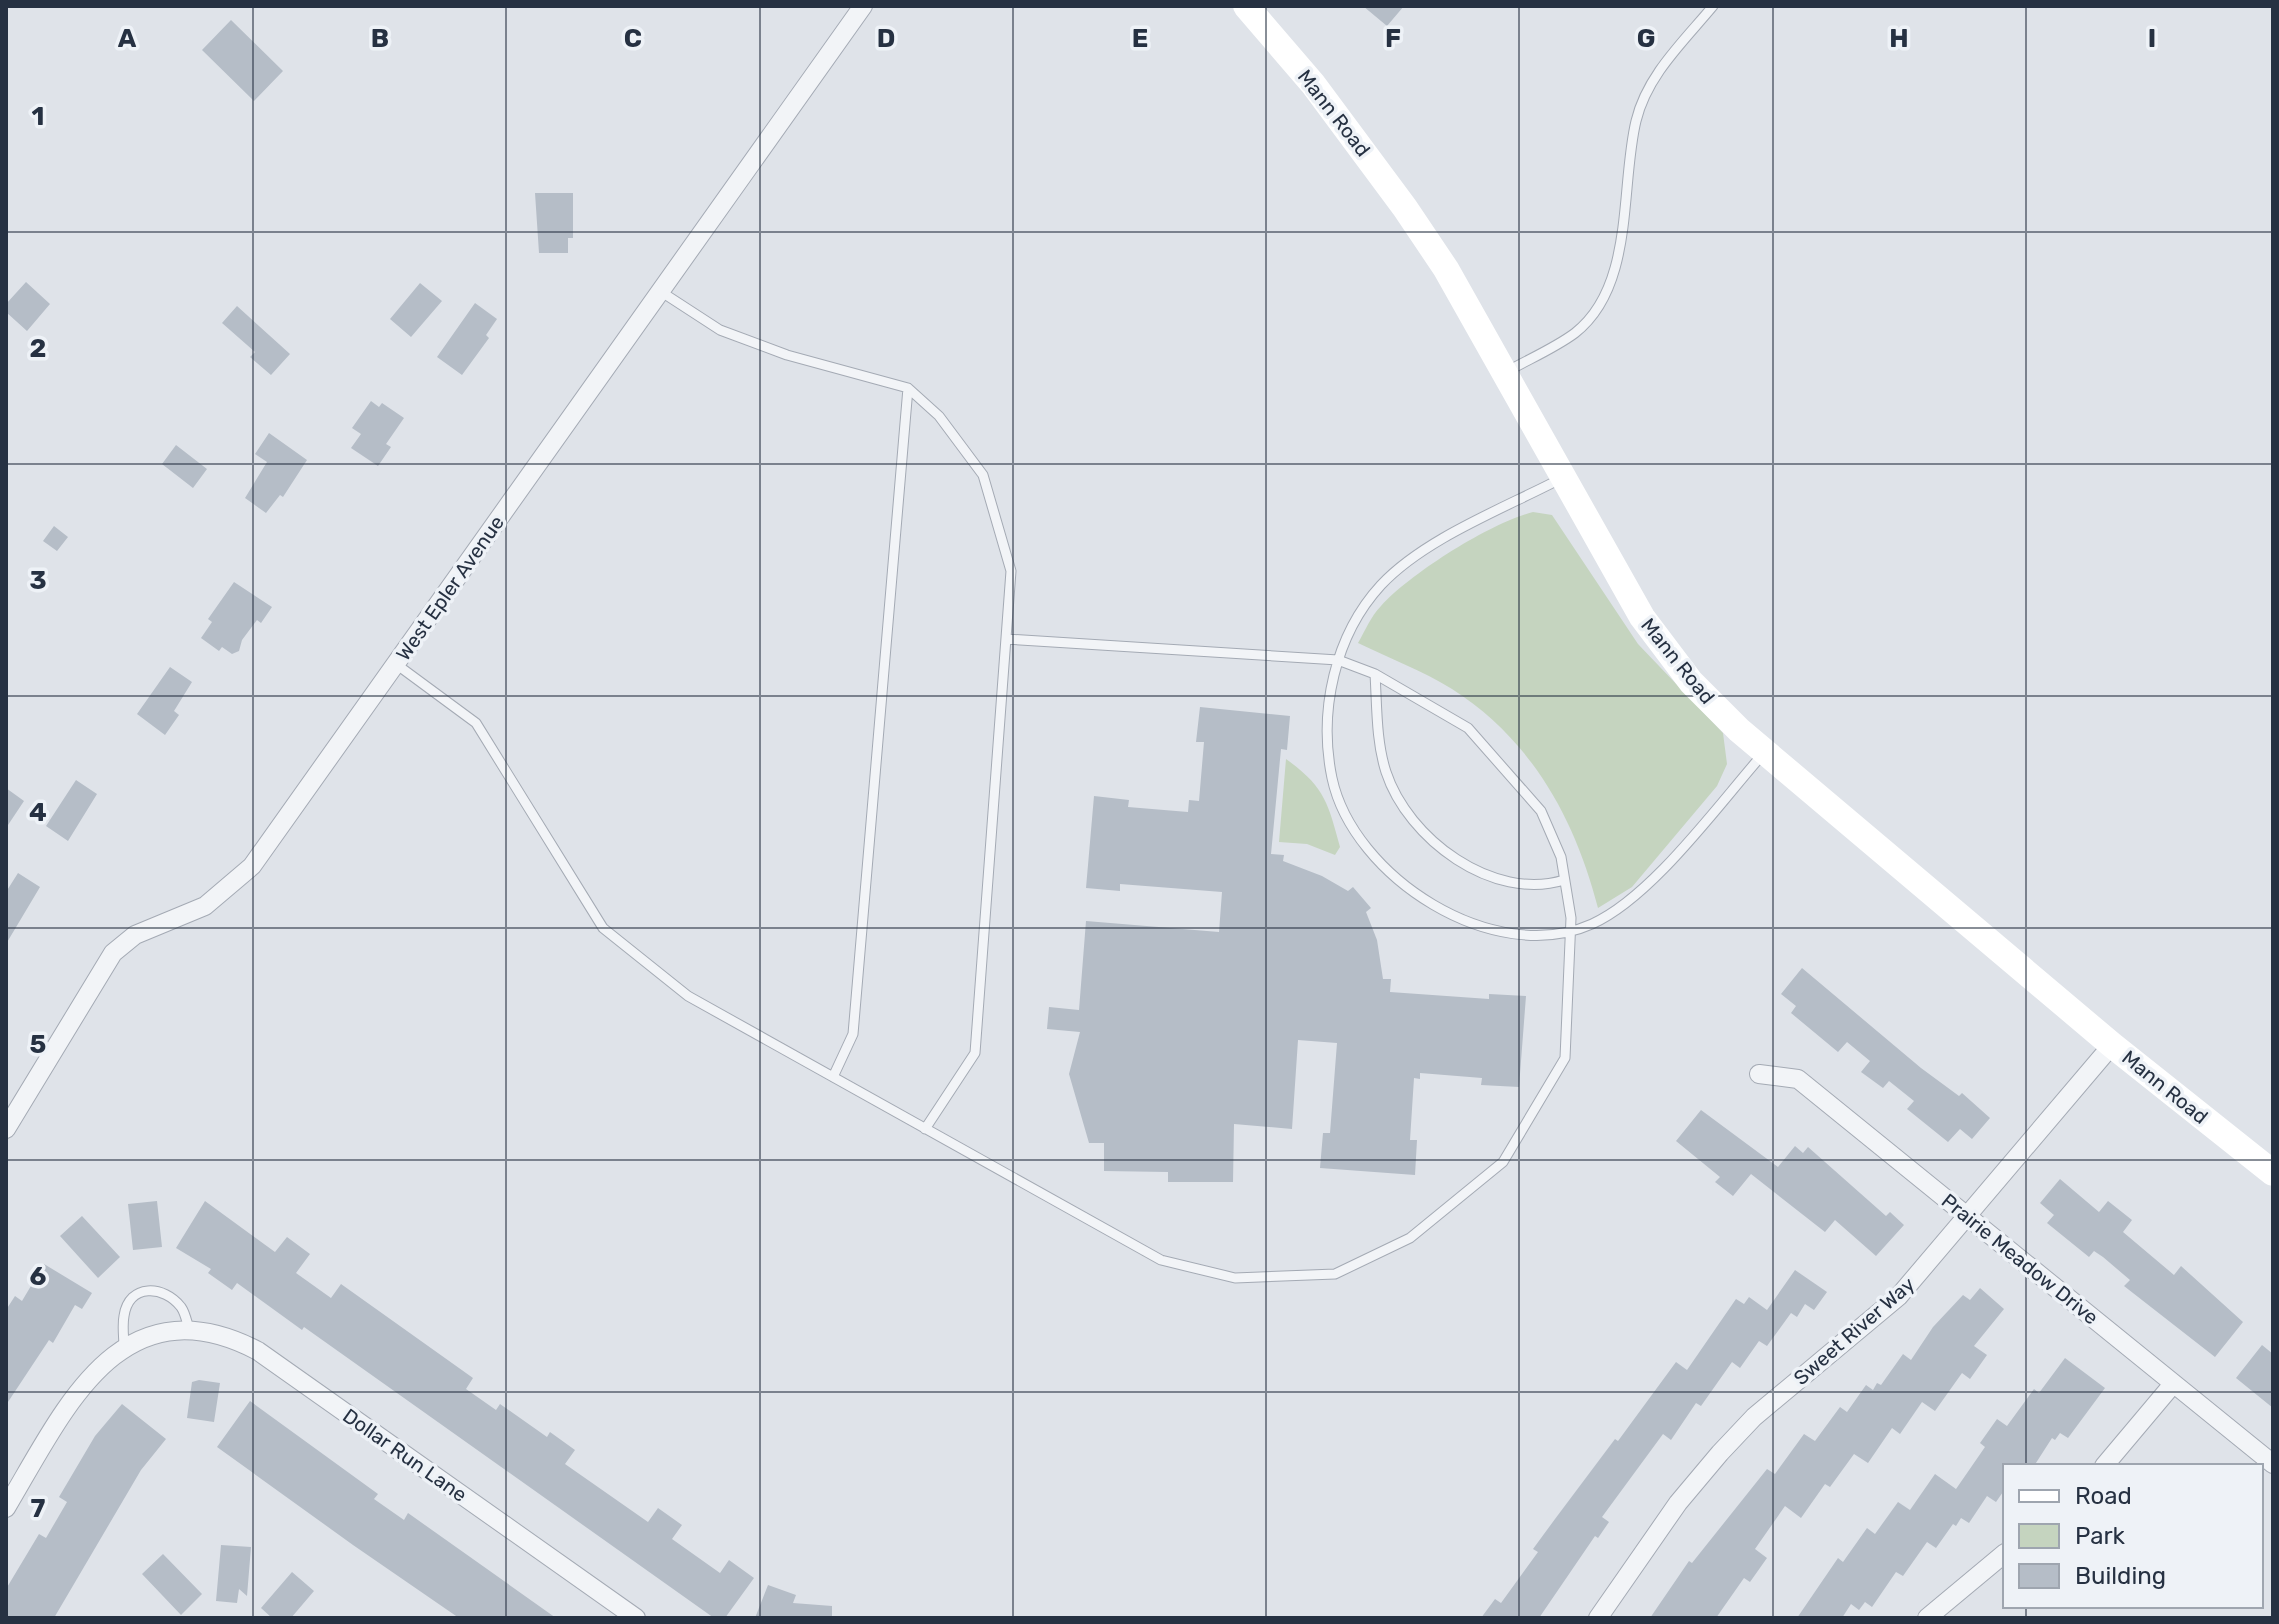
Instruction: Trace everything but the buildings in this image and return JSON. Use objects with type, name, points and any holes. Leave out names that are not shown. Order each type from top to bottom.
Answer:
[{"type":"main road","name":"Mann Road","points":[[1246,6],[1313,84],[1384,178],[1446,269],[1650,629],[1691,682],[1765,752],[2112,1045],[2273,1173]]},
{"type":"street","name":"West Epler Avenue","points":[[6,1129],[113,953],[135,935],[205,906],[240,880],[863,6]]},
{"type":"street","name":"Sweet River Way","points":[[1598,1618],[1678,1503],[1720,1453],[1754,1417],[1899,1296],[2112,1045]]},
{"type":"street","name":"Prairie Meadow Drive","points":[[1759,1074],[1798,1079],[2273,1464]]},
{"type":"street","name":"Dollar Run Lane","points":[[6,1508],[76,1391],[105,1360],[124,1348],[159,1334],[190,1332],[234,1339],[258,1351],[636,1618]]},
{"type":"street","points":[[2106,1464],[2173,1384]]},
{"type":"street","points":[[1927,1618],[2003,1555]]},
{"type":"lane","points":[[1504,373],[1576,332],[1603,301],[1617,255],[1636,120],[1663,65],[1713,6]]},
{"type":"lane","points":[[660,291],[720,330],[787,355],[908,388],[939,416],[983,475],[1011,571],[975,1053],[925,1129]]},
{"type":"lane","points":[[833,1077],[853,1034],[908,388]]},
{"type":"lane","points":[[1562,478],[1415,555],[1380,585],[1351,626],[1332,675],[1331,700],[1332,778],[1352,825],[1388,869],[1417,897],[1486,931],[1533,935],[1572,931],[1594,924],[1639,894],[1765,752]]},
{"type":"lane","points":[[396,664],[476,723],[603,928],[688,996],[1161,1260],[1235,1278],[1335,1274],[1410,1238],[1503,1162],[1565,1058],[1572,931],[1561,857],[1541,811],[1468,728],[1375,674],[1338,660],[1006,639]]},
{"type":"lane","points":[[1375,674],[1386,772],[1402,805],[1421,828],[1452,855],[1489,877],[1522,884],[1564,880]]},
{"type":"lane","points":[[124,1348],[124,1314],[131,1298],[140,1292],[154,1289],[166,1293],[183,1309],[190,1332]]},
{"type":"green space","points":[[1533,512],[1552,515],[1638,644],[1723,733],[1727,764],[1717,786],[1632,887],[1598,908],[1577,843],[1563,813],[1527,757],[1505,732],[1452,689],[1358,643],[1377,610],[1411,579],[1474,538]]},
{"type":"green space","points":[[1286,759],[1309,778],[1323,797],[1340,847],[1335,855],[1307,844],[1279,842]]}]
